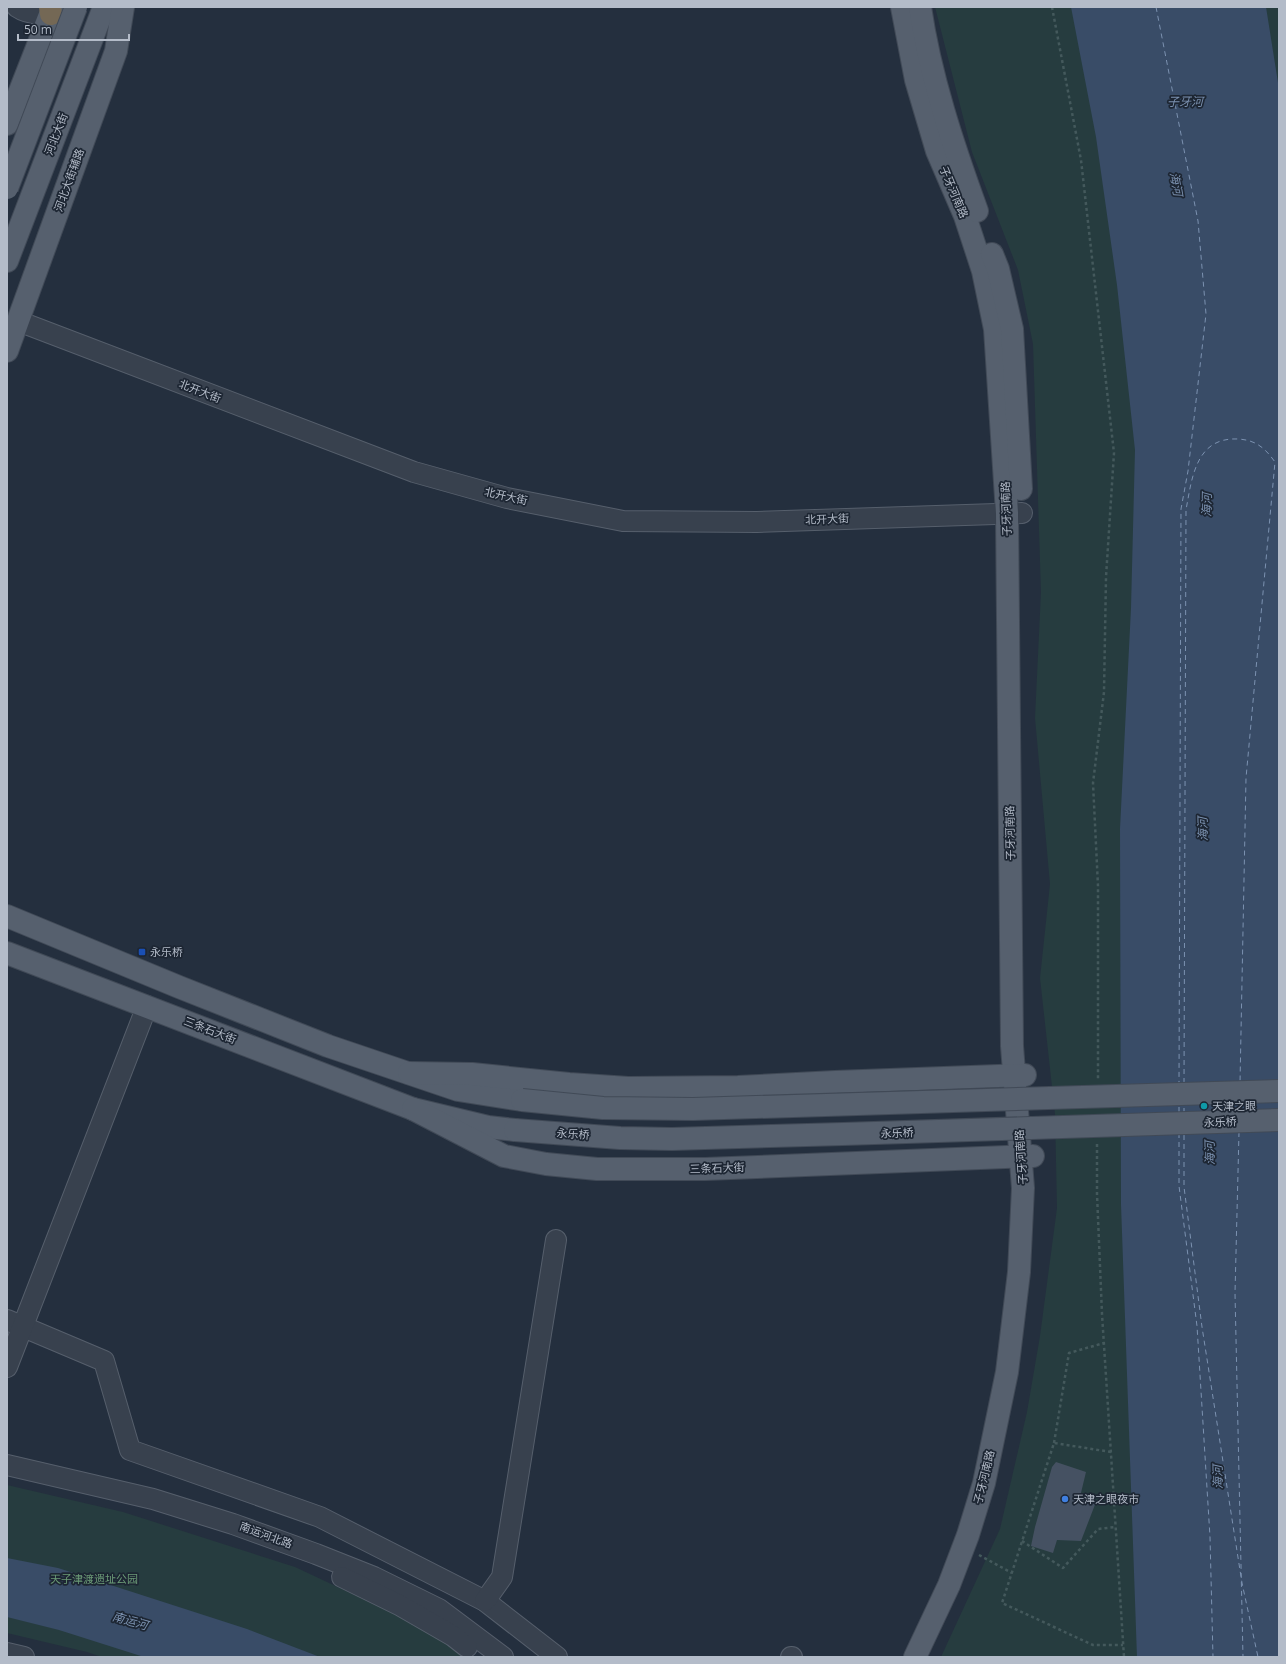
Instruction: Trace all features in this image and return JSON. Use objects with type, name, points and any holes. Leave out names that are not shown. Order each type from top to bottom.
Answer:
[{"type":"main road","points":[[7,188],[76,7]]},
{"type":"main road","name":"河北大街","points":[[7,260],[104,7]]},
{"type":"main road","name":"河北大街辅路","points":[[7,350],[116,51],[123,7]]},
{"type":"main road","name":"子牙河南路","points":[[902,7],[916,80],[937,151],[965,216],[986,285],[995,329],[1014,513]]},
{"type":"main road","name":"子牙河南路","points":[[915,1657],[949,1585],[968,1535],[985,1476],[1007,1372],[1019,1272],[1023,1188],[1027,1156],[1020,1075],[1027,1036],[1014,513],[1012,330],[998,269],[973,201],[941,103],[923,31],[920,7]]},
{"type":"main road","points":[[7,124],[51,9]]},
{"type":"main road","points":[[7,916],[179,987],[328,1046],[458,1090],[522,1100],[603,1108],[693,1109],[1279,1091]]},
{"type":"main road","name":"三条石大街","points":[[7,953],[413,1109],[504,1156],[546,1164],[597,1169],[705,1169],[1027,1156]]},
{"type":"main road","points":[[409,1074],[472,1074],[569,1084],[628,1088],[738,1088],[835,1082],[1020,1075]]},
{"type":"main road","name":"三条石大街","points":[[413,1109],[488,1127],[514,1130]]},
{"type":"main road","name":"永乐桥","points":[[514,1130],[620,1138],[672,1138],[850,1134],[1279,1120]]},
{"type":"main road","name":"子牙河南路","points":[[929,1657],[944,1630],[976,1554],[1005,1459],[1022,1370],[1032,1279],[1036,1185],[1027,1156]]},
{"type":"street","points":[[17,7],[23,11],[83,7]]},
{"type":"street","name":"北开大街","points":[[18,321],[414,472],[507,498],[600,516],[623,520],[757,522],[1014,513]]},
{"type":"street","points":[[7,1367],[15,1323],[147,1006]]},
{"type":"street","points":[[485,1601],[502,1577],[556,1240]]},
{"type":"street","points":[[15,1323],[104,1361],[130,1450],[320,1517],[485,1601],[557,1657]]},
{"type":"street","name":"南运河北路","points":[[7,1464],[153,1499],[233,1524],[316,1554],[374,1577],[438,1609],[503,1657]]},
{"type":"street","name":"南运河北路","points":[[7,1477],[142,1509],[290,1557],[350,1580],[401,1606],[453,1636],[480,1657]]},
{"type":"street","points":[[7,1653],[24,1657]]},
{"type":"path","points":[[1052,7],[1080,160],[1114,453],[1106,577],[1104,692],[1093,783],[1098,886],[1098,1084]]},
{"type":"path","points":[[1097,1139],[1097,1194],[1104,1343],[1124,1657]]},
{"type":"path","points":[[1104,1343],[1069,1353],[1054,1443],[1002,1603],[1093,1645],[1123,1644]]},
{"type":"path","points":[[1054,1443],[1111,1452]]},
{"type":"path","points":[[1022,1541],[1064,1568],[1098,1529],[1115,1527]]},
{"type":"path","points":[[976,1554],[1012,1573]]},
{"type":"green space","name":"子牙河","points":[[935,7],[1279,7],[1279,1657],[941,1657],[1000,1529],[1027,1412],[1040,1336],[1057,1208],[1055,1114],[1040,978],[1050,884],[1035,718],[1041,592],[1033,344],[1018,270],[972,152]]},
{"type":"green space","name":"天子津渡遗址公园","points":[[7,1485],[123,1512],[295,1567],[425,1628],[464,1657],[102,1657],[7,1633]]},
{"type":"water","name":"子牙河","points":[[1071,7],[1266,7],[1279,89],[1279,1657],[1137,1657],[1121,1204],[1120,829],[1131,608],[1135,450],[1117,285],[1096,137]]},
{"type":"water","name":"南运河","points":[[7,1558],[58,1568],[247,1629],[320,1657],[144,1657],[59,1630],[7,1617]]},
{"type":"building","points":[[1056,1462],[1086,1472],[1080,1497],[1096,1502],[1081,1541],[1057,1540],[1053,1553],[1031,1546],[1052,1467]]},
{"type":"ferry route","points":[[1156,7],[1198,221],[1206,314],[1188,471],[1181,509],[1179,1084]]},
{"type":"ferry route","points":[[1184,1083],[1186,510],[1198,461],[1213,445],[1224,440],[1238,439],[1250,441],[1260,446],[1275,462],[1246,778],[1240,1083]]},
{"type":"ferry route","points":[[1239,1111],[1240,1104]]},
{"type":"ferry route","points":[[1179,1105],[1179,1112]]},
{"type":"ferry route","points":[[1184,1105],[1184,1113]]},
{"type":"ferry route","points":[[1239,1132],[1235,1293],[1243,1657]]},
{"type":"ferry route","points":[[1179,1133],[1179,1186],[1197,1326],[1210,1537],[1213,1657]]},
{"type":"ferry route","points":[[1184,1135],[1184,1187],[1202,1327],[1242,1583],[1258,1657]]},
{"type":"place","name":"永乐桥","points":[[142,952]]},
{"type":"place","name":"天津之眼","points":[[1204,1106]]},
{"type":"place","name":"天津之眼夜市","points":[[1065,1499]]},
{"type":"water label","name":"海河","points":[[1176,184]]},
{"type":"water label","name":"海河","points":[[1207,505]]},
{"type":"water label","name":"海河","points":[[1203,829]]},
{"type":"water label","name":"海河","points":[[1210,1153]]},
{"type":"water label","name":"海河","points":[[1218,1477]]}]
